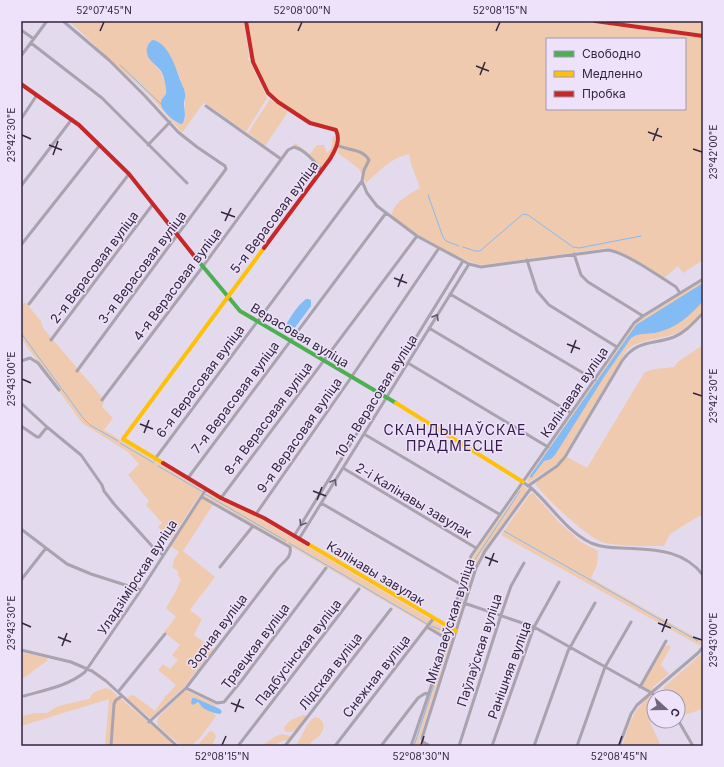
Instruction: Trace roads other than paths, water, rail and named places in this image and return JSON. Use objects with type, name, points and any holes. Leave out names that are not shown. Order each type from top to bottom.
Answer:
[{"type":"street","points":[[21,56],[46,21]]},
{"type":"street","points":[[62,21],[108,60],[170,122],[148,145]]},
{"type":"street","points":[[246,21],[253,62],[269,95],[310,123],[320,127],[331,127],[336,130],[339,136],[337,146]]},
{"type":"street","points":[[595,21],[703,36]]},
{"type":"street","points":[[21,30],[34,39]]},
{"type":"street","points":[[31,43],[102,98],[187,183]]},
{"type":"street","name":"Верасовая вуліца","points":[[21,84],[72,119],[129,174],[240,311],[289,342],[386,397],[523,482],[530,487],[570,528],[589,542],[605,547],[670,552],[686,559],[703,575]]},
{"type":"street","points":[[21,119],[37,95]]},
{"type":"street","points":[[206,106],[281,159]]},
{"type":"street","points":[[21,186],[72,119]]},
{"type":"street","name":"3-я Верасовая вуліца","points":[[76,371],[226,169],[224,166],[188,141],[170,122]]},
{"type":"street","points":[[21,245],[100,145]]},
{"type":"street","name":"5-я Верасовая вуліца","points":[[123,439],[322,170],[337,146]]},
{"type":"street","name":"6-я Верасовая вуліца","points":[[155,459],[362,181],[364,170],[369,160],[367,157],[359,152],[346,150],[337,146]]},
{"type":"street","name":"4-я Верасовая вуліца","points":[[102,400],[287,151],[292,147],[298,148],[309,156],[322,170]]},
{"type":"street","points":[[29,304],[129,174]]},
{"type":"street","points":[[362,181],[371,200],[386,213],[417,236],[469,264],[481,267],[612,250],[674,286],[680,293]]},
{"type":"street","name":"2-я Верасовая вуліца","points":[[51,340],[154,204]]},
{"type":"street","name":"7-я Верасовая вуліца","points":[[188,478],[386,213]]},
{"type":"street","name":"8-я Верасовая вуліца","points":[[221,498],[417,236]]},
{"type":"street","name":"9-я Верасовая вуліца","points":[[256,514],[352,378],[439,248]]},
{"type":"street","points":[[574,254],[581,275],[588,282],[643,316]]},
{"type":"street","points":[[527,260],[536,291],[549,306],[617,347]]},
{"type":"street","name":"10-я Верасовая вуліца","points":[[294,536],[463,261]]},
{"type":"street","name":"10-я Верасовая вуліца","points":[[299,539],[469,264]]},
{"type":"street","name":"Калінавая вуліца","points":[[448,627],[471,556],[634,323],[703,279]]},
{"type":"street","points":[[450,294],[595,380]]},
{"type":"street","name":"Калінавая вуліца","points":[[530,487],[557,466],[566,454],[622,361],[629,352],[644,344],[669,339],[680,334],[703,313]]},
{"type":"street","points":[[429,328],[571,413]]},
{"type":"street","points":[[21,361],[30,358],[36,361],[59,390]]},
{"type":"street","points":[[408,363],[548,447]]},
{"type":"street","points":[[21,403],[81,455],[114,504],[152,546],[164,555]]},
{"type":"street","points":[[21,426],[37,437],[39,437],[47,427]]},
{"type":"street","points":[[364,434],[499,514]]},
{"type":"street","name":"Калінавы завулак","points":[[123,439],[188,478],[204,493],[221,498],[256,514],[433,619],[456,631]]},
{"type":"street","name":"2-і Калінавы завулак","points":[[343,468],[476,548]]},
{"type":"street","name":"Мікалаеўская вуліца","points":[[430,746],[423,742],[422,738],[464,603],[480,559],[530,487]]},
{"type":"street","points":[[204,493],[253,526],[220,567]]},
{"type":"street","name":"Уладзімірская вуліца","points":[[24,696],[71,681],[81,675],[88,668],[204,493]]},
{"type":"street","points":[[322,503],[462,585]]},
{"type":"street","name":"Зорная вуліца","points":[[149,722],[186,688],[278,568],[289,558],[291,554],[290,547],[253,526]]},
{"type":"street","points":[[21,529],[63,561],[76,568],[141,590]]},
{"type":"street","points":[[21,580],[46,548]]},
{"type":"street","name":"Паўлаўская вуліца","points":[[459,746],[511,586],[524,563]]},
{"type":"street","name":"Траецкая вуліца","points":[[186,688],[219,704],[225,701],[326,568]]},
{"type":"street","name":"Ранішняя вуліца","points":[[492,746],[534,627],[559,582]]},
{"type":"street","name":"Падбусінская вуліца","points":[[238,746],[359,589]]},
{"type":"street","points":[[464,603],[534,627],[646,690]]},
{"type":"street","points":[[534,746],[570,647],[595,603]]},
{"type":"street","name":"Лідская вуліца","points":[[285,746],[391,609]]},
{"type":"street","name":"Снежная вуліца","points":[[335,746],[433,619]]},
{"type":"street","points":[[577,746],[605,667],[631,622]]},
{"type":"street","points":[[411,746],[445,641],[442,636],[427,627]]},
{"type":"street","points":[[118,692],[165,634]]},
{"type":"street","points":[[640,687],[666,640]]},
{"type":"street","points":[[656,689],[703,647]]},
{"type":"street","points":[[21,650],[71,662],[88,668],[101,677],[177,746]]},
{"type":"street","points":[[381,746],[418,698],[429,693]]},
{"type":"street","points":[[111,746],[114,704],[116,700],[122,696]]},
{"type":"street","points":[[619,746],[631,714],[637,705],[646,698]]},
{"type":"street","points":[[683,729],[693,746]]},
{"type":"water","points":[[153,40],[159,42],[168,51],[184,89],[185,116],[182,124],[173,119],[162,107],[161,101],[166,91],[165,84],[161,72],[147,53],[148,45]]},
{"type":"water","points":[[703,283],[703,301],[682,321],[663,331],[639,334],[631,338],[604,377],[555,455],[551,459],[544,461],[530,478],[636,325]]},
{"type":"water","points":[[306,299],[311,300],[311,306],[294,329],[288,330],[286,325],[297,308]]},
{"type":"water","points":[[192,698],[220,709],[222,712],[219,714],[208,711],[198,702],[193,705],[191,703]]},
{"type":"waterway","points":[[120,65],[161,104]]},
{"type":"waterway","points":[[428,195],[443,237],[446,241],[459,246]]},
{"type":"waterway","points":[[463,247],[480,251],[523,214],[528,215],[573,247],[579,248],[641,236]]},
{"type":"waterway","points":[[21,333],[83,418],[90,425],[118,441]]},
{"type":"waterway","points":[[120,443],[154,463]]},
{"type":"waterway","points":[[158,466],[203,492]]},
{"type":"waterway","points":[[454,623],[469,571],[520,491]]},
{"type":"waterway","points":[[205,494],[286,541]]},
{"type":"waterway","points":[[504,531],[698,641]]},
{"type":"waterway","points":[[289,543],[427,624]]},
{"type":"waterway","points":[[431,626],[450,633]]},
{"type":"waterway","points":[[414,746],[451,632]]},
{"type":"district","name":"СКАНДЫНАЎСКАЕ ПРАДМЕСЦЕ","points":[[455,438]]}]
